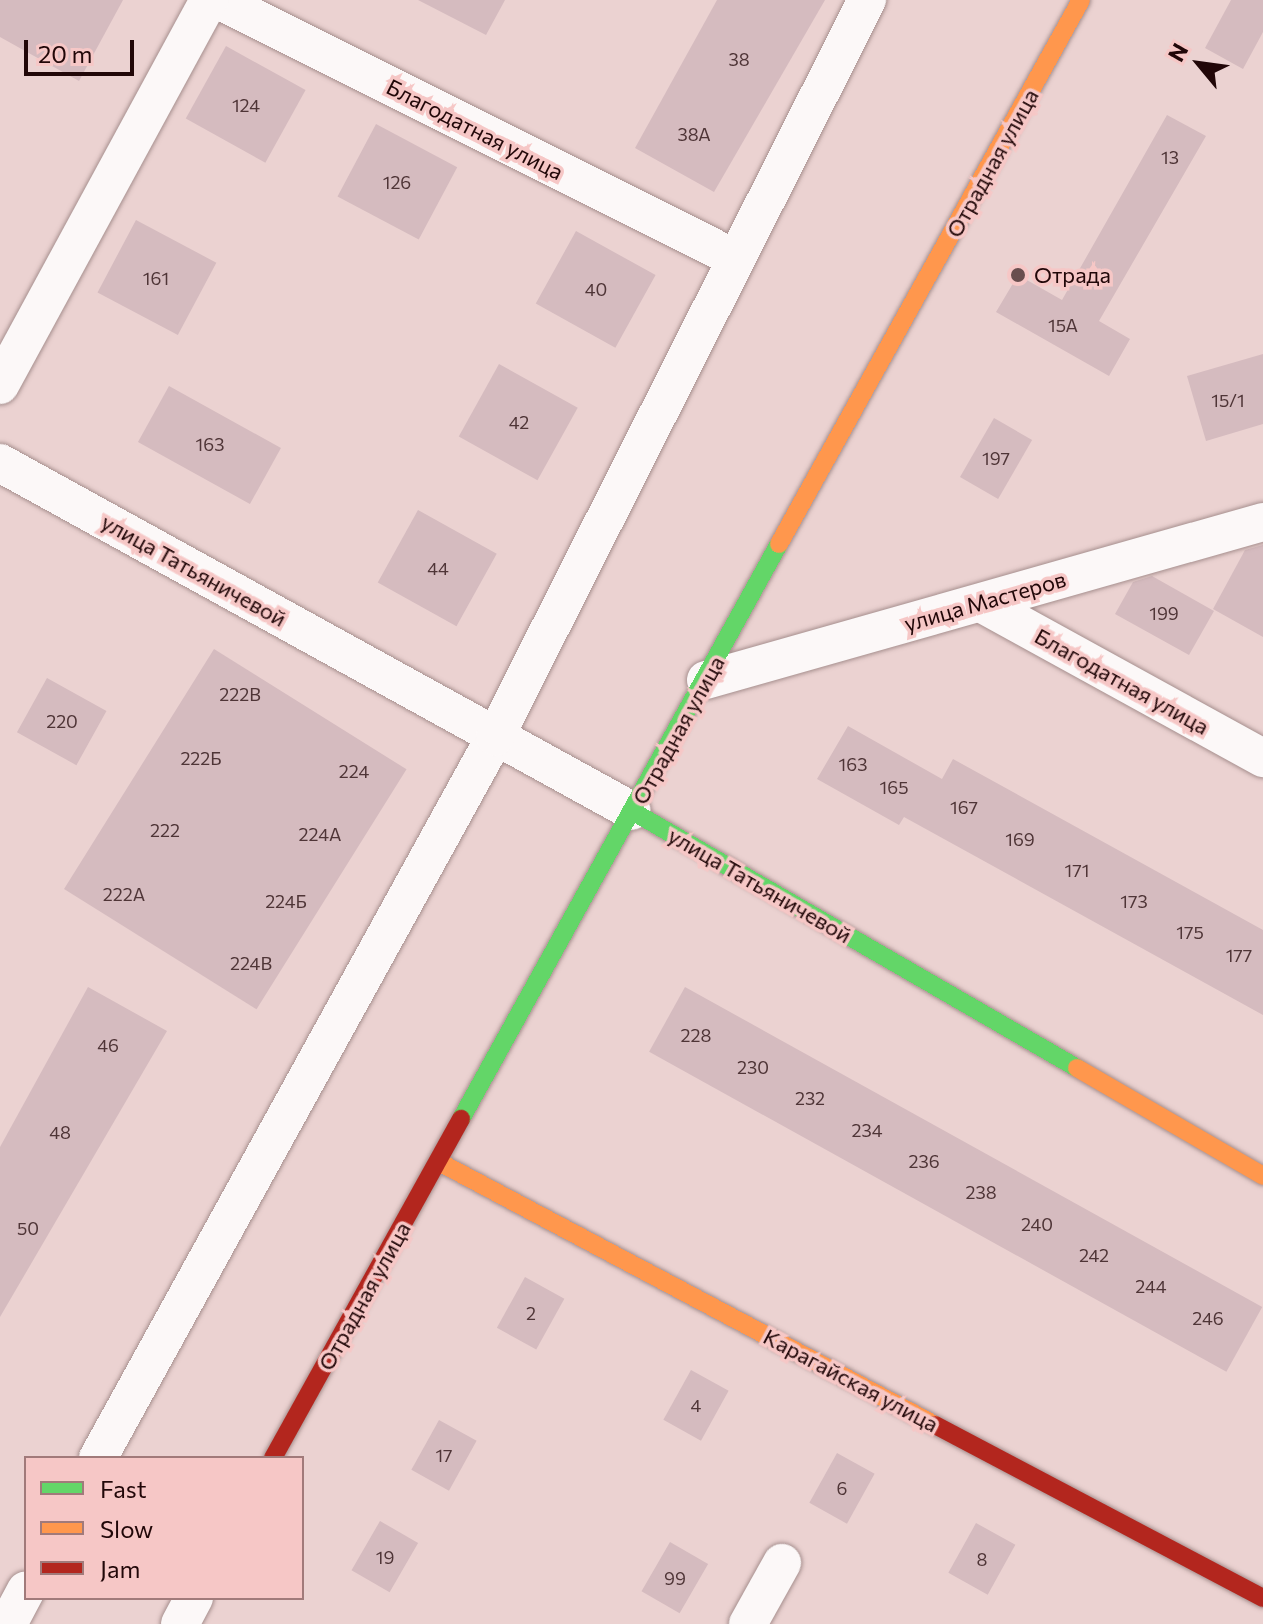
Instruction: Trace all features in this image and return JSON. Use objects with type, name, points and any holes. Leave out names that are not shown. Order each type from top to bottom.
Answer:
[{"type":"street","points":[[0,385],[209,0]]},
{"type":"street","name":"Благодатная улица","points":[[219,0],[732,257]]},
{"type":"street","points":[[99,1456],[495,737],[732,257],[867,0]]},
{"type":"street","name":"Отрадная улица","points":[[274,1456],[1081,0]]},
{"type":"street","name":"улица Татьяничевой","points":[[0,463],[632,811],[1263,1176]]},
{"type":"street","name":"улица Мастеров","points":[[706,680],[1263,522]]},
{"type":"street","name":"Благодатная улица","points":[[981,603],[1263,758]]},
{"type":"street","name":"Карагайская улица","points":[[439,1162],[1263,1598]]},
{"type":"street","points":[[748,1624],[782,1563]]},
{"type":"street","points":[[8,1624],[24,1594]]},
{"type":"street","points":[[180,1624],[193,1600]]},
{"type":"building","points":[[0,0],[123,0],[79,81],[0,37]]},
{"type":"building","points":[[418,0],[505,0],[486,35]]},
{"type":"building","points":[[717,0],[825,0],[714,192],[635,148]]},
{"type":"building","points":[[1231,0],[1263,0],[1263,32],[1243,69],[1205,48]]},
{"type":"building","points":[[226,46],[306,90],[265,163],[186,119]]},
{"type":"building","points":[[1167,115],[1206,136],[1099,321],[1130,339],[1109,376],[996,312],[1018,275],[1062,300]]},
{"type":"building","points":[[376,124],[457,167],[419,240],[338,196]]},
{"type":"building","points":[[136,220],[216,263],[178,335],[98,292]]},
{"type":"building","points":[[576,231],[656,275],[615,348],[536,304]]},
{"type":"building","points":[[1263,354],[1263,424],[1206,441],[1187,376]]},
{"type":"building","points":[[499,364],[578,408],[537,480],[459,437]]},
{"type":"building","points":[[169,386],[281,448],[250,504],[138,442]]},
{"type":"building","points":[[994,418],[1032,440],[998,499],[960,477]]},
{"type":"building","points":[[418,510],[497,554],[456,626],[378,583]]},
{"type":"building","points":[[1263,545],[1263,637],[1213,609],[1245,550]]},
{"type":"building","points":[[1152,576],[1214,611],[1189,655],[1115,614],[1133,582]]},
{"type":"building","points":[[214,649],[407,769],[257,1009],[64,889]]},
{"type":"building","points":[[47,678],[106,711],[76,765],[17,732]]},
{"type":"building","points":[[848,726],[942,779],[953,759],[1263,930],[1263,1015],[904,817],[899,825],[817,779]]},
{"type":"building","points":[[88,987],[167,1031],[0,1317],[0,1147]]},
{"type":"building","points":[[685,987],[1262,1307],[1226,1372],[649,1052]]},
{"type":"building","points":[[525,1277],[564,1299],[536,1350],[497,1328]]},
{"type":"building","points":[[691,1370],[729,1391],[701,1441],[663,1420]]},
{"type":"building","points":[[439,1420],[477,1441],[449,1491],[411,1470]]},
{"type":"building","points":[[837,1453],[875,1474],[847,1524],[809,1503]]},
{"type":"building","points":[[380,1521],[418,1543],[390,1592],[352,1570]]},
{"type":"building","points":[[976,1523],[1015,1545],[988,1595],[948,1573]]},
{"type":"building","points":[[670,1542],[708,1564],[680,1613],[642,1591]]},
{"type":"traffic: fast","points":[[461,1119],[779,544]]},
{"type":"traffic: fast","points":[[632,811],[1077,1068]]},
{"type":"traffic: slow","points":[[779,544],[1081,0]]},
{"type":"traffic: slow","points":[[1077,1068],[1263,1176]]},
{"type":"traffic: slow","points":[[439,1162],[935,1425]]},
{"type":"traffic: jam","points":[[274,1456],[461,1119]]},
{"type":"traffic: jam","points":[[935,1425],[1263,1598]]},
{"type":"place","name":"Отрада","points":[[1018,275]]}]
